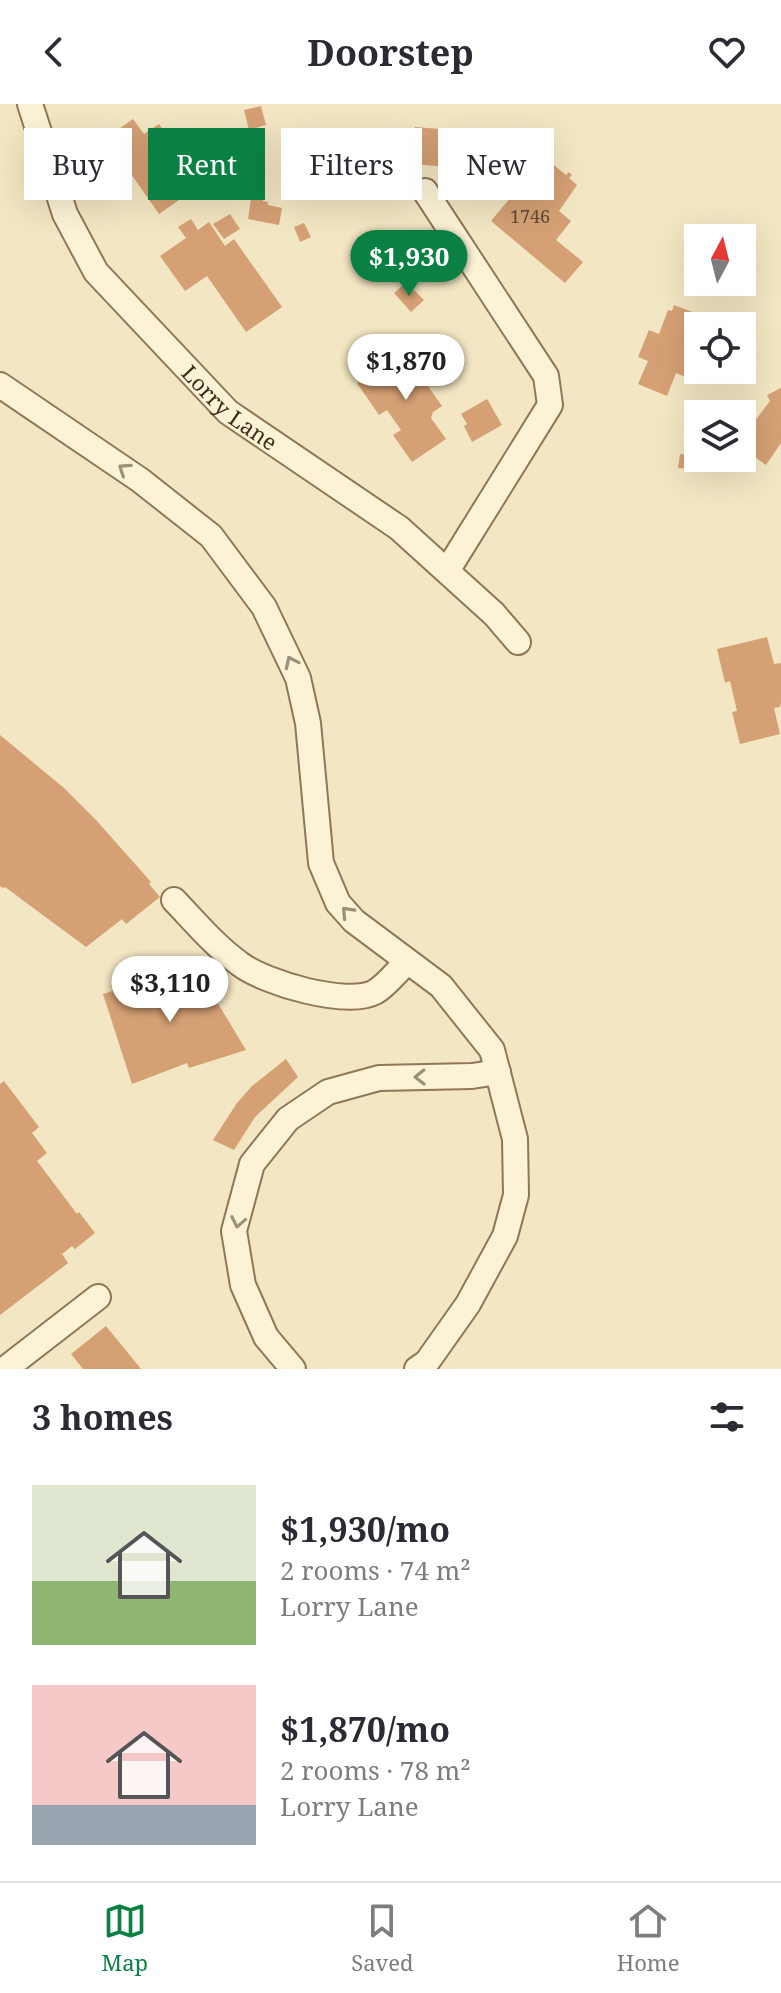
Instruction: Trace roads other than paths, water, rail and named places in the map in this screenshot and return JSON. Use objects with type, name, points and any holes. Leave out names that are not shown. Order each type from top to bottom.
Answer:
[{"type":"street","name":"Lorry Lane","points":[[30,104],[65,214],[96,272],[228,412],[399,528],[494,614],[518,642]]},
{"type":"street","points":[[425,191],[546,376],[550,405],[447,571]]},
{"type":"street","points":[[0,385],[140,480],[211,536],[264,607],[298,678],[308,723],[321,863],[338,903],[354,921],[441,986],[492,1050],[515,1139],[516,1195],[505,1236],[468,1304],[427,1362],[417,1369]]},
{"type":"street","points":[[174,900],[222,950],[244,967],[300,989],[357,999],[377,991],[407,962]]},
{"type":"street","points":[[293,1369],[266,1337],[243,1285],[234,1231],[252,1164],[288,1119],[328,1092],[379,1078],[472,1076],[498,1072]]},
{"type":"street","points":[[5,1369],[98,1297]]}]
